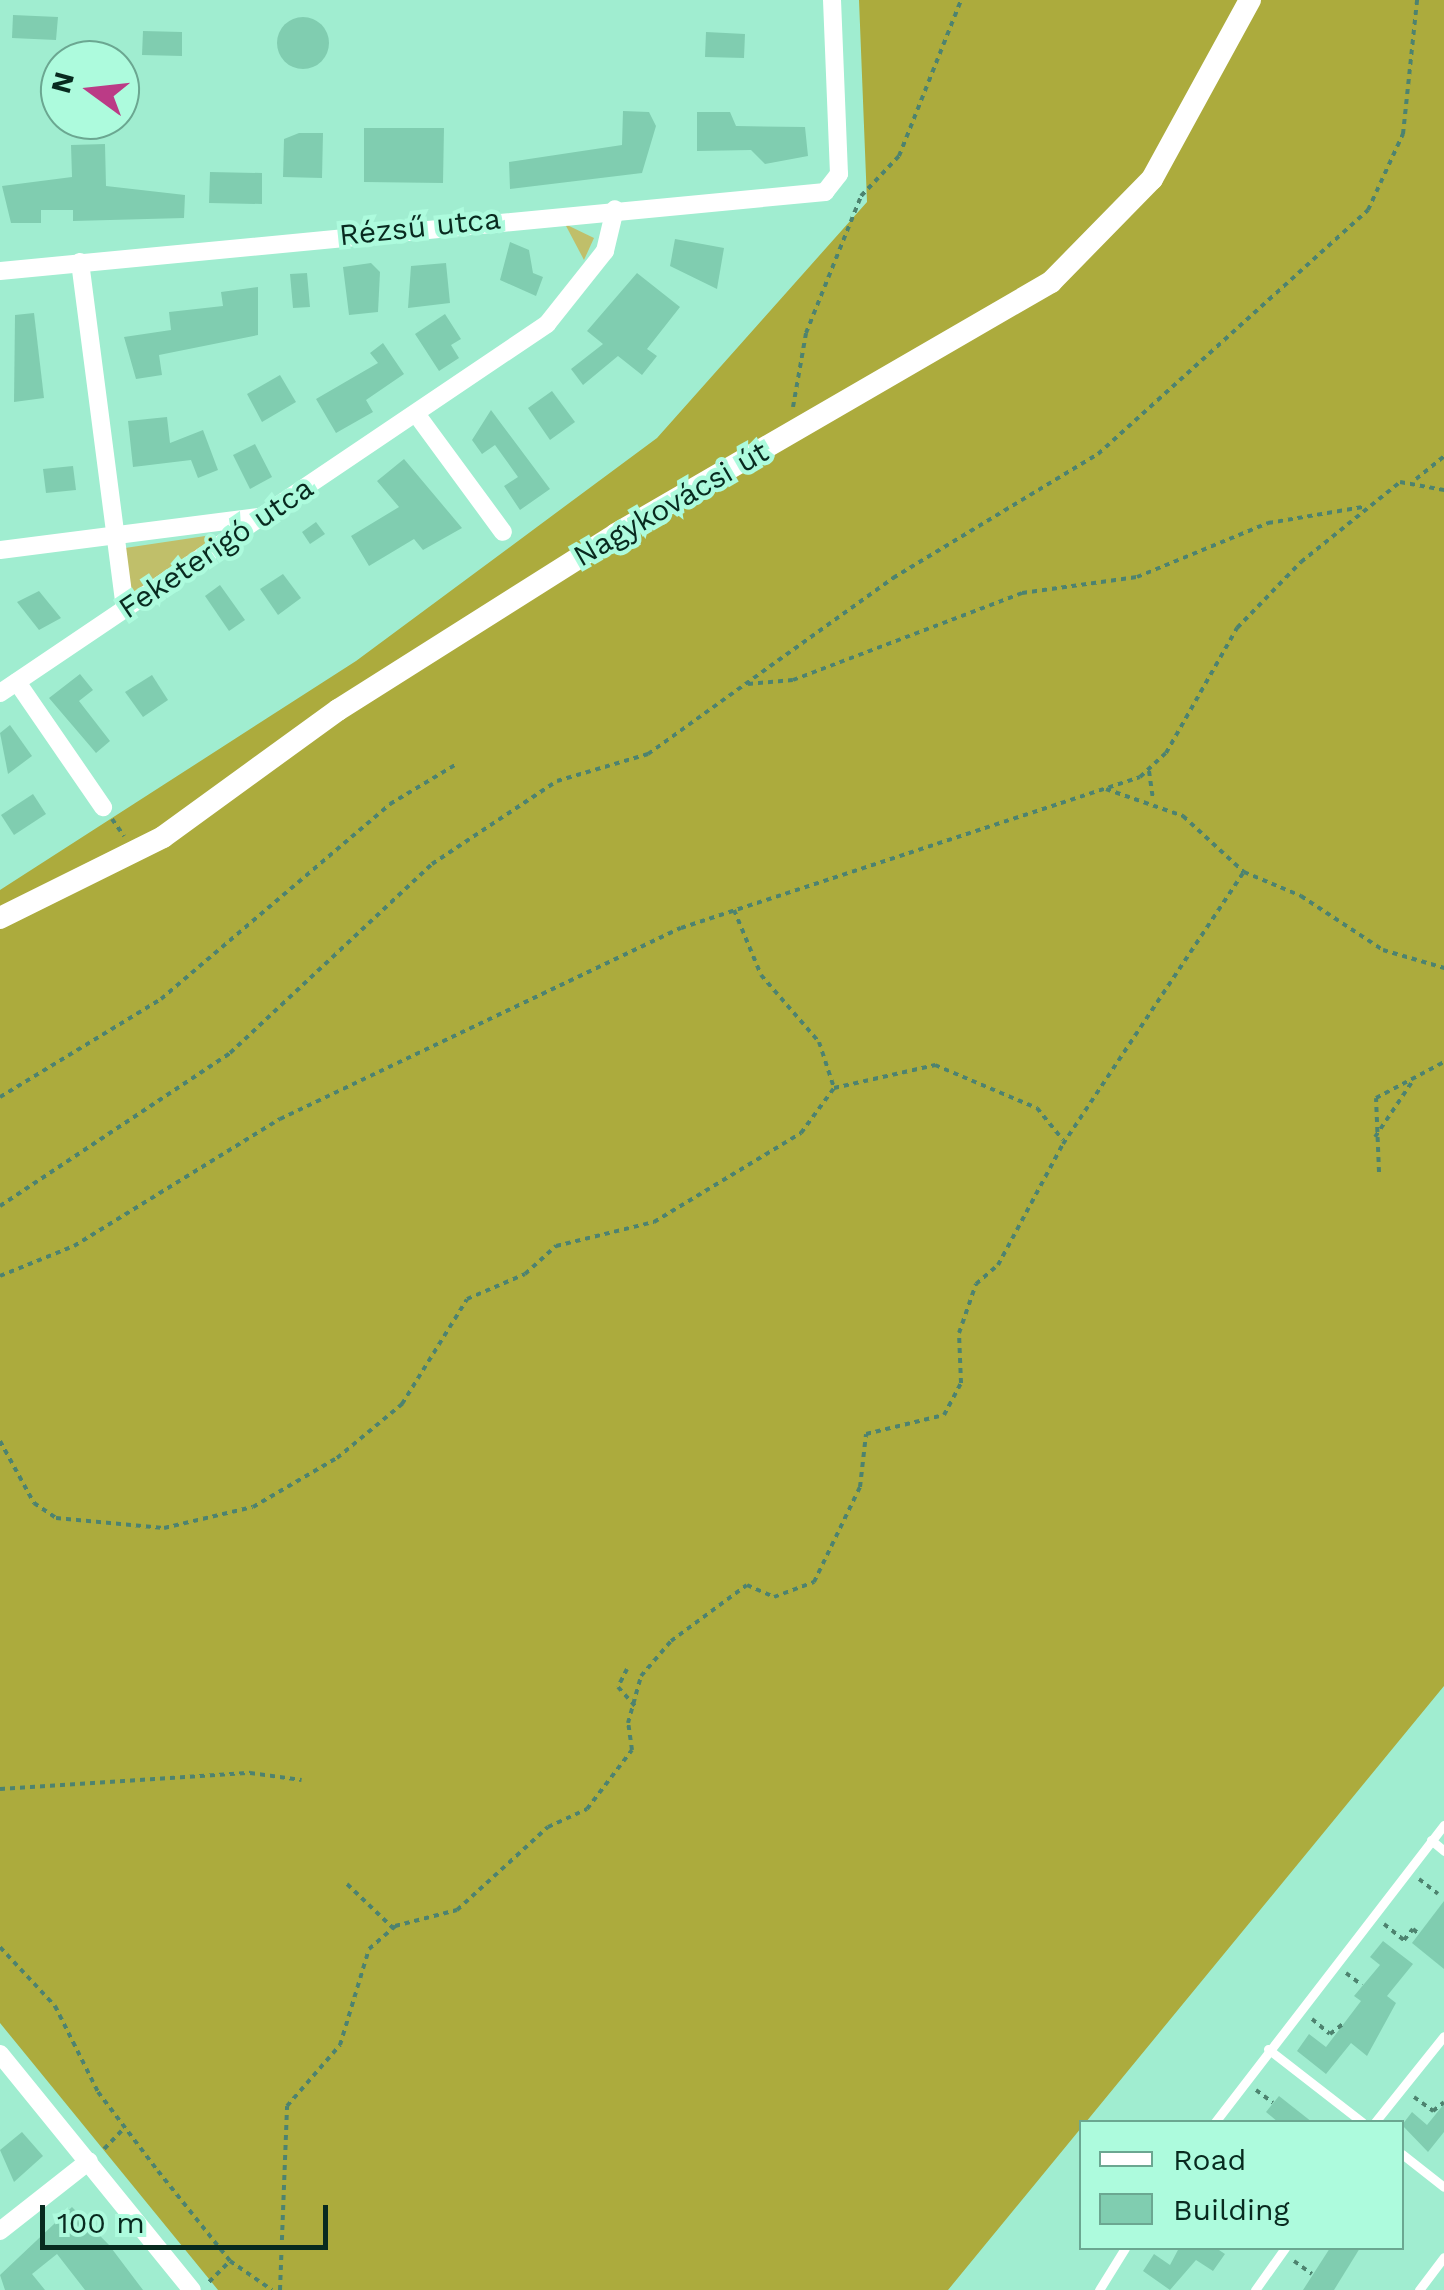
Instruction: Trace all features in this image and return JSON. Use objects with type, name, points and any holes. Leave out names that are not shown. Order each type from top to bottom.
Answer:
[{"type":"street","name":"Rézsű utca","points":[[0,270],[615,209],[805,196],[837,182],[832,0]]},
{"type":"street","name":"Nagykovácsi út","points":[[0,918],[136,853],[338,710],[616,534],[1051,282],[1152,179],[1250,0]]},
{"type":"street","name":"Feketerigó utca","points":[[0,692],[547,324],[605,252],[615,209]]},
{"type":"street","points":[[80,262],[125,608]]},
{"type":"street","points":[[416,415],[503,532]]},
{"type":"street","points":[[0,550],[262,516]]},
{"type":"street","points":[[17,682],[104,807]]},
{"type":"street","points":[[0,2054],[192,2290]]},
{"type":"street","points":[[0,2231],[88,2162]]},
{"type":"lane","points":[[1216,2120],[1444,1826]]},
{"type":"lane","points":[[1431,1840],[1444,1851]]},
{"type":"lane","points":[[1377,2120],[1444,2036]]},
{"type":"lane","points":[[1268,2049],[1359,2120]]},
{"type":"lane","points":[[1404,2156],[1444,2187]]},
{"type":"lane","points":[[1099,2290],[1124,2250]]},
{"type":"lane","points":[[1255,2290],[1284,2250]]},
{"type":"lane","points":[[1420,2290],[1444,2257]]},
{"type":"path","points":[[797,386],[806,333],[860,196],[899,156],[961,0]]},
{"type":"path","points":[[0,1206],[245,1042],[432,864],[556,781],[648,754],[893,578],[1068,478],[1342,238],[1388,178],[1403,134],[1417,0]]},
{"type":"path","points":[[0,1276],[74,1246],[243,1140],[410,1054],[734,910],[1149,771],[1237,628],[1364,507],[1416,480],[1444,456]]},
{"type":"path","points":[[1416,480],[1444,490]]},
{"type":"path","points":[[748,684],[793,680],[1022,593],[1138,577],[1268,524],[1364,507]]},
{"type":"path","points":[[0,1097],[161,999],[390,804],[455,765]]},
{"type":"path","points":[[1149,771],[1156,804]]},
{"type":"path","points":[[1102,788],[1156,804],[1196,825],[1244,872],[1397,958],[1444,968]]},
{"type":"path","points":[[104,807],[136,853]]},
{"type":"path","points":[[280,2290],[288,2100],[340,2046],[366,1954],[393,1928],[458,1910],[548,1827],[583,1813],[632,1750],[636,1707],[648,1662],[747,1585],[774,1597],[814,1582],[860,1487],[866,1434],[944,1415],[961,1382],[959,1333],[974,1289],[1056,1170],[1064,1142],[1244,872]]},
{"type":"path","points":[[734,910],[761,975],[822,1047],[834,1088]]},
{"type":"path","points":[[1379,1172],[1372,1112],[1380,1094],[1444,1062]]},
{"type":"path","points":[[0,1441],[34,1503],[56,1518],[164,1528],[260,1504],[402,1404],[468,1300],[525,1274],[556,1246],[654,1222],[801,1133],[834,1088],[934,1065],[1037,1108],[1064,1142]]},
{"type":"path","points":[[1376,1137],[1414,1080]]},
{"type":"path","points":[[627,1668],[618,1688],[636,1707]]},
{"type":"path","points":[[0,1789],[250,1773],[302,1780]]},
{"type":"path","points":[[1408,1870],[1438,1894]]},
{"type":"path","points":[[347,1884],[393,1928]]},
{"type":"path","points":[[1372,1915],[1404,1940]]},
{"type":"path","points":[[1399,1946],[1413,1929],[1419,1934]]},
{"type":"path","points":[[0,1947],[54,2006],[125,2127],[230,2261],[270,2288],[280,2280]]},
{"type":"path","points":[[1299,2009],[1328,2036],[1344,2023]]},
{"type":"path","points":[[1244,2082],[1273,2103]]},
{"type":"path","points":[[1402,2088],[1432,2114],[1444,2102]]},
{"type":"path","points":[[88,2162],[125,2127]]},
{"type":"path","points":[[1284,2250],[1312,2274]]},
{"type":"path","points":[[201,2290],[230,2261]]},
{"type":"shaded area","points":[[859,0],[1444,0],[1444,1686],[1088,2120],[1079,2120],[1079,2130],[948,2290],[218,2290],[0,2023],[0,890],[356,661],[657,438],[867,202]]},
{"type":"shaded area","points":[[565,224],[594,238],[584,260]]},
{"type":"shaded area","points":[[212,535],[212,542],[132,595],[125,548]]},
{"type":"building","points":[[13,15],[58,17],[56,40],[12,38]]},
{"type":"building","points":[[303,17],[321,25],[329,43],[321,61],[303,69],[285,61],[277,43],[285,25]]},
{"type":"building","points":[[143,31],[182,32],[182,56],[142,55]]},
{"type":"building","points":[[706,32],[745,34],[744,58],[705,57]]},
{"type":"building","points":[[623,111],[649,112],[656,126],[642,173],[510,189],[509,162],[622,145]]},
{"type":"building","points":[[697,112],[730,112],[736,126],[805,127],[808,156],[765,164],[751,150],[697,151]]},
{"type":"building","points":[[364,128],[444,128],[443,183],[364,182]]},
{"type":"building","points":[[299,133],[323,133],[322,178],[283,177],[284,139]]},
{"type":"building","points":[[105,144],[106,186],[185,195],[184,218],[73,221],[73,210],[41,210],[41,223],[11,223],[2,186],[72,177],[71,145]]},
{"type":"building","points":[[210,172],[262,173],[262,204],[209,203]]},
{"type":"building","points":[[675,239],[724,248],[717,289],[670,266]]},
{"type":"building","points":[[510,242],[529,250],[533,273],[543,277],[536,296],[500,280]]},
{"type":"building","points":[[371,263],[380,272],[378,312],[349,315],[343,267]]},
{"type":"building","points":[[446,263],[450,303],[408,308],[411,266]]},
{"type":"building","points":[[307,273],[310,307],[293,308],[290,274]]},
{"type":"building","points":[[637,273],[680,307],[647,349],[657,356],[642,375],[618,356],[583,385],[571,369],[603,344],[587,331]]},
{"type":"building","points":[[258,287],[258,335],[159,355],[162,375],[136,379],[124,337],[171,330],[169,312],[223,306],[221,292]]},
{"type":"building","points":[[34,313],[44,398],[14,402],[15,315]]},
{"type":"building","points":[[445,314],[461,339],[451,345],[459,358],[439,371],[415,334]]},
{"type":"building","points":[[383,343],[404,374],[366,400],[373,412],[336,433],[316,399],[378,363],[370,353]]},
{"type":"building","points":[[280,375],[296,402],[262,422],[247,394]]},
{"type":"building","points":[[552,391],[575,422],[550,440],[528,408]]},
{"type":"building","points":[[491,410],[550,489],[520,510],[504,486],[518,477],[495,445],[482,454],[472,440]]},
{"type":"building","points":[[167,417],[170,443],[203,430],[218,470],[198,478],[191,460],[133,467],[128,421]]},
{"type":"building","points":[[255,444],[272,477],[250,489],[233,455]]},
{"type":"building","points":[[404,459],[462,528],[423,550],[414,539],[369,566],[351,536],[399,507],[377,481]]},
{"type":"building","points":[[73,466],[76,490],[46,493],[43,469]]},
{"type":"building","points":[[316,522],[325,534],[310,544],[302,532]]},
{"type":"building","points":[[283,574],[301,598],[278,615],[260,589]]},
{"type":"building","points":[[220,585],[245,620],[229,631],[205,596]]},
{"type":"building","points":[[39,591],[61,618],[39,630],[17,602]]},
{"type":"building","points":[[80,674],[93,690],[79,701],[110,741],[96,753],[49,698]]},
{"type":"building","points":[[152,675],[168,700],[143,717],[125,692]]},
{"type":"building","points":[[10,725],[32,756],[8,774],[0,733]]},
{"type":"building","points":[[33,794],[46,814],[14,835],[1,815]]},
{"type":"building","points":[[1444,1901],[1444,1969],[1412,1943]]},
{"type":"building","points":[[1383,1941],[1413,1964],[1387,1996],[1396,2003],[1367,2056],[1351,2043],[1326,2074],[1297,2051],[1309,2034],[1326,2047],[1361,2001],[1354,1996],[1380,1965],[1370,1957]]},
{"type":"building","points":[[1279,2096],[1309,2120],[1276,2120],[1266,2112]]},
{"type":"building","points":[[1444,2104],[1444,2132],[1428,2152],[1404,2122],[1412,2112],[1427,2125]]},
{"type":"building","points":[[22,2132],[43,2156],[14,2182],[0,2150]]},
{"type":"building","points":[[72,2207],[109,2245],[143,2290],[85,2290],[57,2254],[32,2274],[45,2290],[5,2290],[0,2275]]},
{"type":"building","points":[[1178,2250],[1219,2250],[1225,2254],[1213,2271],[1196,2260],[1170,2290],[1143,2271],[1154,2254],[1170,2265]]},
{"type":"building","points":[[1329,2250],[1359,2250],[1334,2290],[1303,2290]]}]
